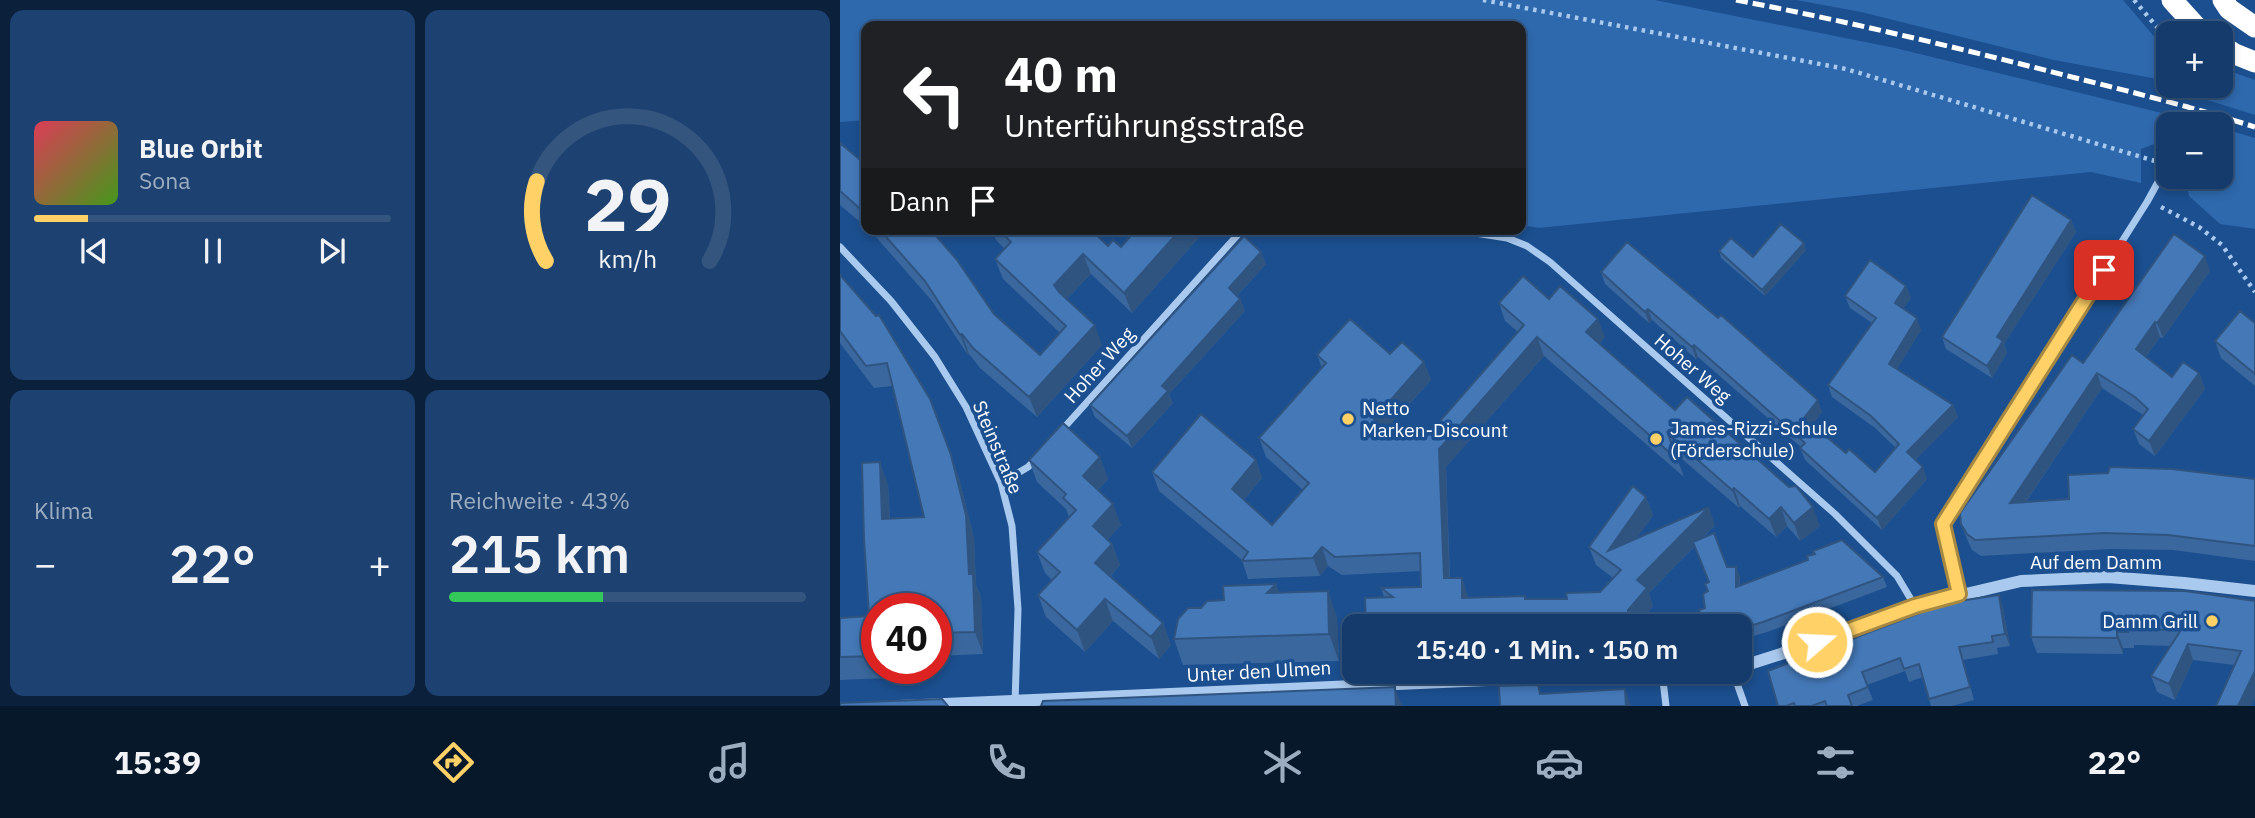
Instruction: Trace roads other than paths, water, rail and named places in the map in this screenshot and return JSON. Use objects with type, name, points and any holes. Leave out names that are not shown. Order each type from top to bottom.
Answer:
[{"type":"highway","points":[[2172,0],[2191,21]]},
{"type":"highway","points":[[2223,0],[2229,9],[2255,26]]},
{"type":"highway","points":[[2233,53],[2255,62]]},
{"type":"street","points":[[1959,594],[1943,524],[2156,186]]},
{"type":"street","name":"Hoher Weg","points":[[1056,436],[1238,235]]},
{"type":"street","name":"Hoher Weg","points":[[1488,235],[1507,238],[1527,246],[1549,262],[1835,514],[1897,576],[1915,606]]},
{"type":"street","name":"Steinstraße","points":[[840,247],[891,301],[935,357],[966,407],[1000,483],[1012,526],[1018,609],[1015,703]]},
{"type":"street","points":[[1000,483],[1028,467],[1047,447]]},
{"type":"street","name":"Auf dem Damm","points":[[1752,663],[1843,634],[1915,606],[2021,581],[2108,577],[2255,591]]},
{"type":"street","name":"Unter den Ulmen","points":[[899,706],[1412,684]]},
{"type":"street","points":[[1663,684],[1666,706]]},
{"type":"street","points":[[1737,684],[1745,706]]},
{"type":"railway","points":[[1736,0],[1982,54],[2255,127]]},
{"type":"place","name":"Netto Marken-Discount","points":[[1348,419]]},
{"type":"place","name":"James-Rizzi-Schule (Förderschule)","points":[[1656,439]]},
{"type":"place","name":"Damm Grill","points":[[2212,621]]}]
